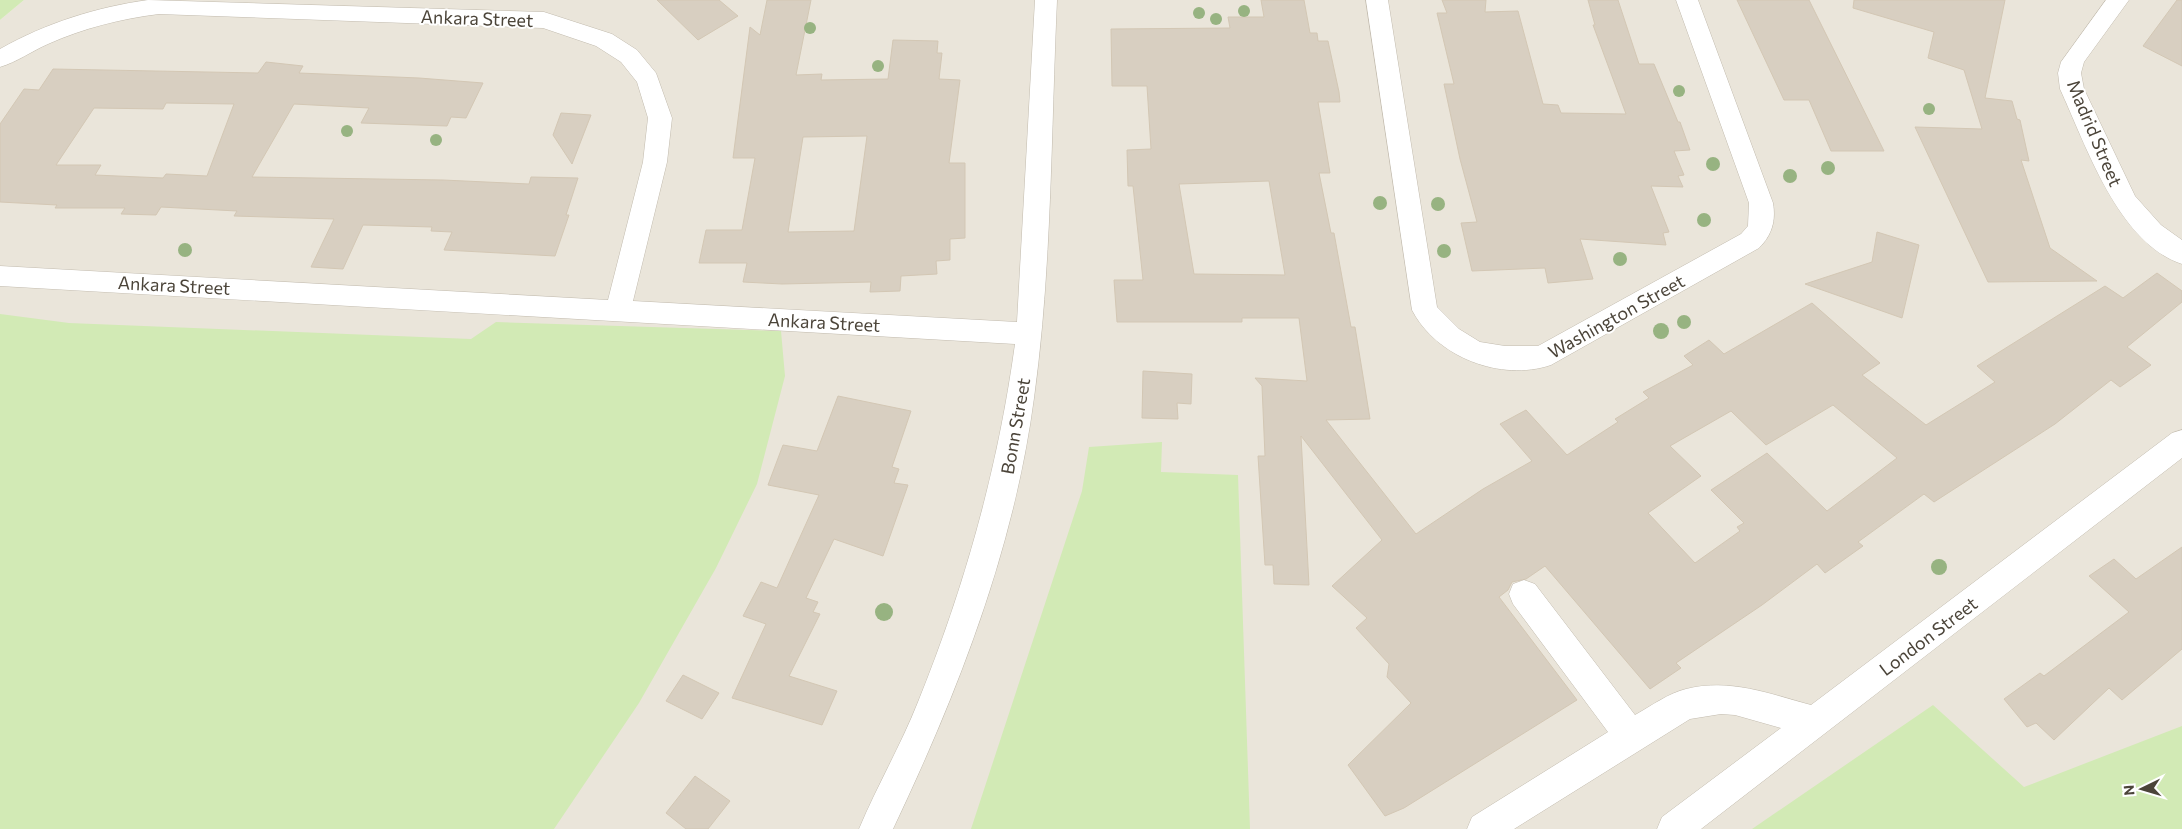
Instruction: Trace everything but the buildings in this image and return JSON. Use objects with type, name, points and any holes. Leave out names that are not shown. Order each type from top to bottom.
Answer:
[{"type":"street","name":"Bonn Street","points":[[876,829],[912,757],[975,594],[1004,488],[1029,334],[1046,0]]},
{"type":"street","name":"Washington Street","points":[[1377,0],[1425,310],[1439,330],[1463,348],[1496,357],[1516,359],[1542,357],[1750,241],[1759,232],[1764,219],[1761,203],[1687,0]]},
{"type":"street","name":"Madrid Street","points":[[2118,0],[2070,67],[2069,77],[2072,89],[2125,202],[2152,232],[2182,254]]},
{"type":"street","name":"Ankara Street","points":[[0,60],[28,42],[74,24],[118,11],[159,6],[544,20],[604,40],[628,56],[648,79],[660,118],[655,162],[618,310]]},
{"type":"street","name":"Ankara Street","points":[[0,276],[1029,334]]},
{"type":"street","name":"London Street","points":[[1674,829],[2182,442]]},
{"type":"street","points":[[1524,594],[1631,736]]},
{"type":"street","points":[[1484,829],[1631,736],[1686,704],[1721,699],[1735,700],[1816,722]]},
{"type":"shaded area","points":[[24,0],[2182,0],[2182,829],[0,829],[0,20]]},
{"type":"green space","points":[[0,0],[24,0],[0,20]]},
{"type":"green space","points":[[0,314],[69,323],[471,339],[496,322],[781,331],[785,376],[757,484],[716,568],[639,703],[554,829],[0,829]]},
{"type":"green space","points":[[1162,442],[1161,472],[1238,475],[1250,829],[971,829],[1082,491],[1089,447]]},
{"type":"green space","points":[[1933,705],[2024,787],[2182,726],[2182,829],[1752,829]]}]
